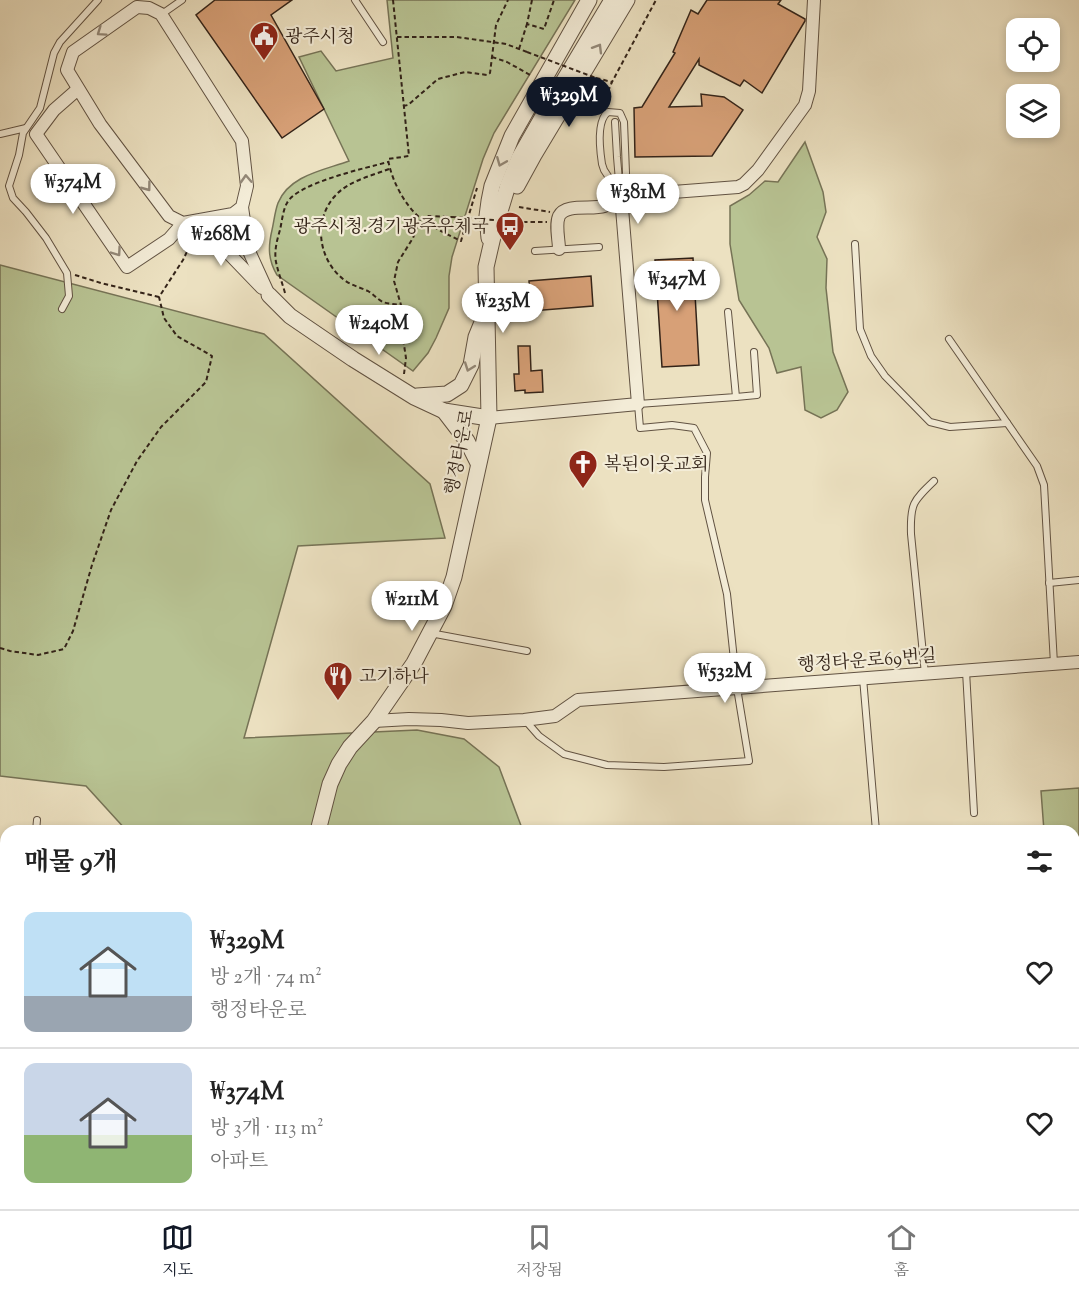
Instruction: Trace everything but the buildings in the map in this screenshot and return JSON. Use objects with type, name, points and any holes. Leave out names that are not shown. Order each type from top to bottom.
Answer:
[{"type":"street","points":[[490,246],[487,216],[489,201],[492,186],[505,152],[516,128],[589,0]]},
{"type":"street","name":"행정타운로","points":[[320,825],[330,784],[339,764],[350,747],[374,721],[414,663],[444,606],[454,577],[489,418],[486,267],[490,246],[508,185],[519,158],[612,0]]},
{"type":"street","points":[[490,246],[508,204],[534,155],[627,0]]},
{"type":"street","points":[[559,249],[559,216],[569,209],[604,206],[621,196],[738,187],[749,180],[759,170],[805,105],[809,91],[814,0]]},
{"type":"street","points":[[269,295],[248,249],[242,207],[247,186],[242,141],[161,14],[149,8],[136,7],[73,52],[67,70],[100,124],[169,216],[211,235],[269,295],[290,316],[408,393],[444,411],[489,418],[638,404],[621,196]]},
{"type":"street","points":[[78,89],[54,110],[36,134],[127,267],[170,239],[183,223],[233,214],[242,207]]},
{"type":"street","points":[[408,393],[447,394],[461,385],[471,365],[476,337],[486,311]]},
{"type":"street","points":[[444,411],[467,441],[478,463]]},
{"type":"street","name":"행정타운로69번길","points":[[374,721],[409,719],[468,723],[524,720],[555,716],[579,700],[1079,662]]},
{"type":"lane","points":[[62,309],[69,296],[68,273],[46,238],[13,198],[9,186],[23,133],[40,108],[54,53],[60,42],[98,0]]},
{"type":"lane","points":[[161,14],[182,0]]},
{"type":"lane","points":[[355,0],[382,42]]},
{"type":"lane","points":[[608,112],[620,113],[624,122],[626,173],[621,196],[604,170],[601,158],[600,128],[608,112]]},
{"type":"lane","points":[[615,122],[621,196]]},
{"type":"lane","points":[[0,134],[26,128]]},
{"type":"lane","points":[[855,244],[860,329],[871,356],[885,376],[930,422],[950,427],[1007,423]]},
{"type":"lane","points":[[535,251],[599,247]]},
{"type":"lane","points":[[728,312],[736,398]]},
{"type":"lane","points":[[949,339],[1037,466],[1044,485],[1053,664]]},
{"type":"lane","points":[[524,720],[539,736],[564,754],[607,765],[664,767],[749,760],[737,688],[727,594],[705,500],[707,453],[694,428],[672,425],[640,428],[638,404],[757,396],[754,352]]},
{"type":"lane","points":[[925,674],[911,516],[916,498],[934,480]]},
{"type":"lane","points":[[1049,583],[1079,580]]},
{"type":"lane","points":[[430,633],[527,651]]},
{"type":"lane","points":[[966,670],[974,813]]},
{"type":"lane","points":[[863,678],[875,825]]},
{"type":"lane","points":[[37,820],[37,825]]},
{"type":"path","points":[[285,293],[275,253],[286,203],[291,197],[337,176],[388,162],[388,159],[408,156],[393,0]]},
{"type":"path","points":[[404,106],[438,79],[465,72],[487,75],[491,71],[496,25],[508,0]]},
{"type":"path","points":[[519,49],[532,0]]},
{"type":"path","points":[[527,24],[544,29],[554,0]]},
{"type":"path","points":[[396,37],[448,37],[506,44],[612,82]]},
{"type":"path","points":[[492,57],[507,62],[532,76]]},
{"type":"path","points":[[388,162],[400,192],[421,219],[461,241]]},
{"type":"path","points":[[390,169],[362,179],[336,194],[327,207],[321,233],[326,259],[336,273],[352,285],[370,292],[381,301],[401,305]]},
{"type":"path","points":[[519,207],[553,213]]},
{"type":"path","points":[[408,393],[401,305],[394,281],[398,262],[413,238],[421,219],[428,216],[523,222]]},
{"type":"path","points":[[0,648],[38,655],[64,649],[73,631],[111,510],[137,461],[161,427],[206,382],[212,356],[177,336],[164,318],[159,297],[183,260],[198,229]]},
{"type":"path","points":[[68,273],[159,297]]},
{"type":"green space","points":[[387,0],[575,0],[494,133],[483,159],[452,257],[449,276],[449,308],[428,353],[413,371],[277,275],[270,253],[275,213],[283,194],[290,186],[309,175],[349,161],[299,57],[321,51],[336,71],[393,58]]},
{"type":"green space","points":[[805,142],[823,192],[826,212],[817,237],[827,259],[826,288],[833,352],[848,392],[837,410],[821,418],[805,410],[801,367],[777,373],[769,348],[739,300],[730,244],[730,206],[749,195],[765,181],[778,182]]},
{"type":"green space","points":[[0,265],[264,334],[430,484],[445,538],[298,546],[244,738],[417,730],[464,739],[499,767],[521,825],[122,825],[86,786],[0,776]]},
{"type":"green space","points":[[1079,788],[1079,825],[1044,825],[1041,791]]},
{"type":"place","name":"광주시청","points":[[264,62]]},
{"type":"place","name":"광주시청.경기광주우체국","points":[[510,252]]},
{"type":"place","name":"복된이웃교회","points":[[583,490]]},
{"type":"place","name":"고기하나","points":[[338,702]]}]
